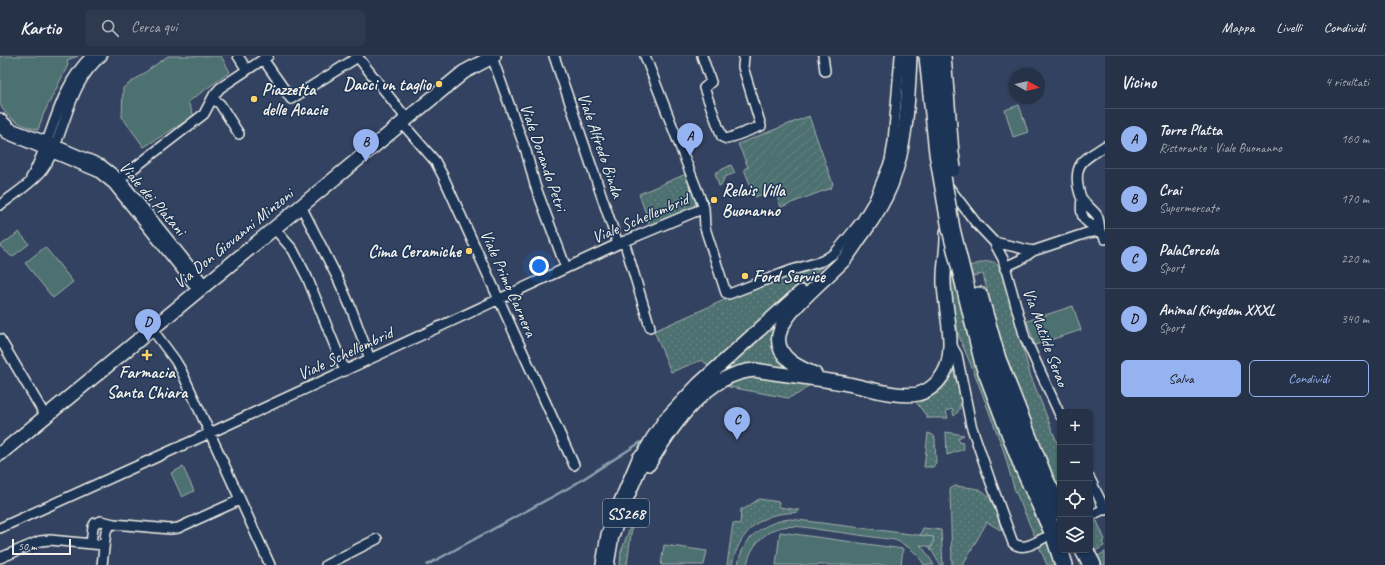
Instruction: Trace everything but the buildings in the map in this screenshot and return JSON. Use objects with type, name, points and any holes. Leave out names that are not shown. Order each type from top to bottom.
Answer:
[{"type":"highway","points":[[928,56],[938,153],[951,229],[997,359],[1044,478],[1057,505]]},
{"type":"highway","points":[[942,56],[950,153],[970,285],[984,364],[1022,464],[1064,565]]},
{"type":"highway","name":"SS268","points":[[607,565],[617,550],[631,502],[645,462]]},
{"type":"highway","name":"SS268","points":[[607,565],[610,535],[622,504],[645,462]]},
{"type":"highway","points":[[1044,478],[1057,502]]},
{"type":"highway","points":[[1055,544],[1069,565]]},
{"type":"highway","points":[[1080,553],[1086,565]]},
{"type":"highway","points":[[1086,553],[1092,565]]},
{"type":"street","points":[[49,147],[50,128],[71,84],[81,67],[91,56]]},
{"type":"street","points":[[0,205],[27,184],[49,147],[78,84],[93,63],[102,56]]},
{"type":"street","points":[[238,56],[247,70]]},
{"type":"street","points":[[116,181],[204,114],[220,88],[266,58],[291,99],[358,56]]},
{"type":"street","name":"Viale Primo Carnera","points":[[358,56],[435,162],[443,176],[574,465]]},
{"type":"street","name":"Via Don Giovanni Minzoni","points":[[0,454],[464,72],[493,56]]},
{"type":"street","name":"Viale Dorando Petri","points":[[493,56],[526,152],[535,185],[566,268]]},
{"type":"street","name":"Viale Alfredo Binda","points":[[554,56],[650,327]]},
{"type":"street","points":[[645,56],[704,208],[705,228],[726,293],[729,294],[789,271],[822,261],[834,253],[850,235],[874,200],[890,161],[900,56]]},
{"type":"street","points":[[702,56],[711,82],[704,88],[722,137],[728,139],[761,126],[742,67],[744,56]]},
{"type":"street","points":[[823,56],[825,71]]},
{"type":"street","points":[[842,383],[794,365],[785,356],[780,347],[779,336],[786,321],[799,305],[845,259],[882,204],[891,186],[898,163],[907,112],[910,56]]},
{"type":"street","points":[[645,462],[684,413],[711,388],[724,379],[741,372],[755,370],[842,383],[906,395],[919,394],[932,387],[942,377],[948,362],[950,341],[943,266],[948,246],[945,182],[940,154],[932,56]]},
{"type":"street","points":[[212,101],[216,101],[220,104],[239,134]]},
{"type":"street","name":"Viale dei Platani","points":[[0,118],[11,128],[49,147]]},
{"type":"street","name":"Viale dei Platani","points":[[0,128],[7,134],[102,165],[201,287]]},
{"type":"street","points":[[1103,235],[1084,219],[1080,207],[1082,199],[1076,176],[1079,166],[1105,146]]},
{"type":"street","points":[[945,182],[976,223],[994,242],[1033,251]]},
{"type":"street","points":[[1082,199],[1097,214],[1103,235]]},
{"type":"street","points":[[302,206],[351,308],[370,359]]},
{"type":"street","name":"Viale Schellembrid","points":[[0,528],[210,433],[621,242],[704,208]]},
{"type":"street","points":[[274,228],[293,250],[300,264],[344,371]]},
{"type":"street","points":[[1005,269],[1006,266],[1020,260],[1033,251],[1087,233],[1103,235]]},
{"type":"street","points":[[645,462],[652,438],[666,419],[699,384],[858,241]]},
{"type":"street","name":"Via Matilde Serao","points":[[994,242],[999,250],[1025,338],[1057,409]]},
{"type":"street","points":[[152,329],[181,370],[270,565]]},
{"type":"street","points":[[0,339],[46,417]]},
{"type":"street","points":[[950,341],[957,355],[971,425],[1014,543],[1020,547],[1055,544]]},
{"type":"street","points":[[1091,481],[1105,509],[1093,515]]},
{"type":"street","points":[[91,544],[93,527],[95,523],[101,522],[178,528],[240,500]]},
{"type":"street","points":[[102,565],[103,545],[106,531],[108,526],[114,524]]},
{"type":"street","points":[[326,565],[377,539]]},
{"type":"street","points":[[0,558],[40,540],[103,545]]},
{"type":"green space","points":[[0,56],[78,56],[67,60],[68,65],[43,115],[38,130],[21,124],[11,118],[6,114],[0,104]]},
{"type":"green space","points":[[168,56],[221,56],[230,72],[188,102],[194,116],[144,147],[122,117],[123,88]]},
{"type":"green space","points":[[1019,105],[1028,132],[1013,137],[1005,110]]},
{"type":"green space","points":[[809,116],[833,184],[831,188],[781,207],[774,190],[755,197],[744,169],[748,167],[738,144]]},
{"type":"green space","points":[[731,165],[735,173],[725,177],[719,186],[715,173]]},
{"type":"green space","points":[[686,174],[697,202],[695,203],[694,207],[650,226],[639,194]]},
{"type":"green space","points":[[19,232],[29,244],[12,257],[0,246]]},
{"type":"green space","points":[[45,247],[73,282],[53,298],[25,263]]},
{"type":"green space","points":[[988,261],[996,263],[1001,271],[1030,374],[1057,442],[1057,482],[1035,437],[1015,384],[983,274],[954,281],[971,338],[1025,492],[1059,565],[1047,565],[1014,488],[1003,449],[959,337],[953,307],[949,271]]},
{"type":"green space","points":[[827,262],[711,368],[702,360],[671,372],[654,331],[763,283]]},
{"type":"green space","points":[[1073,306],[1081,330],[1035,345],[1027,321]]},
{"type":"green space","points":[[778,318],[792,369],[772,368],[705,388]]},
{"type":"green space","points":[[953,371],[960,395],[960,407],[958,412],[954,416],[952,409],[946,411],[948,418],[928,418],[916,402],[939,391],[947,383]]},
{"type":"green space","points":[[755,377],[810,385],[798,394],[788,398],[724,386],[735,381]]},
{"type":"green space","points":[[946,432],[964,435],[958,438],[960,443],[962,442],[964,449],[947,455]]},
{"type":"green space","points":[[928,433],[933,435],[935,438],[936,463],[933,467],[924,467]]},
{"type":"green space","points":[[183,467],[194,491],[182,497],[171,473]]},
{"type":"green space","points":[[955,486],[974,488],[985,492],[992,502],[1002,531],[987,522],[964,565],[952,565],[950,489]]},
{"type":"green space","points":[[759,499],[779,502],[779,507],[799,510],[798,512],[783,513],[766,518],[751,528],[737,548],[732,565],[727,565],[733,523],[740,524],[741,509],[744,509]]},
{"type":"green space","points":[[633,519],[627,565],[620,565],[621,552]]},
{"type":"green space","points":[[790,519],[934,537],[932,547],[920,545],[934,565],[924,565],[912,550],[895,540],[792,526],[782,527],[769,532],[759,541],[751,552],[747,565],[738,565],[740,555],[749,539],[763,528],[771,524]]},
{"type":"green space","points":[[1097,521],[1105,540],[1102,542],[1104,546],[1095,551],[1098,556],[1105,552],[1105,565],[1098,565],[1093,553],[1093,523]]},
{"type":"green space","points":[[923,528],[941,530],[943,565],[940,565],[929,546],[932,547],[933,537],[920,535]]},
{"type":"green space","points":[[780,532],[903,549],[901,565],[776,565]]},
{"type":"green space","points":[[664,545],[707,551],[704,565],[661,565]]},
{"type":"waterway","points":[[427,565],[572,486],[641,442],[644,442]]},
{"type":"place","name":"Dacci un taglio","points":[[439,84]]},
{"type":"place","name":"Piazzetta delle Acacie","points":[[254,99]]},
{"type":"place","name":"Torre Platta","points":[[690,156]]},
{"type":"place","name":"Crai","points":[[366,162]]},
{"type":"place","name":"Relais Villa Buonanno","points":[[714,200]]},
{"type":"place","name":"Cima Ceramiche","points":[[469,251]]},
{"type":"place","name":"Ford Service","points":[[745,276]]},
{"type":"place","name":"Animal Kingdom XXXL","points":[[148,342]]},
{"type":"place","name":"Farmacia Santa Chiara","points":[[147,355]]},
{"type":"place","name":"PalaCercola","points":[[737,440]]}]
